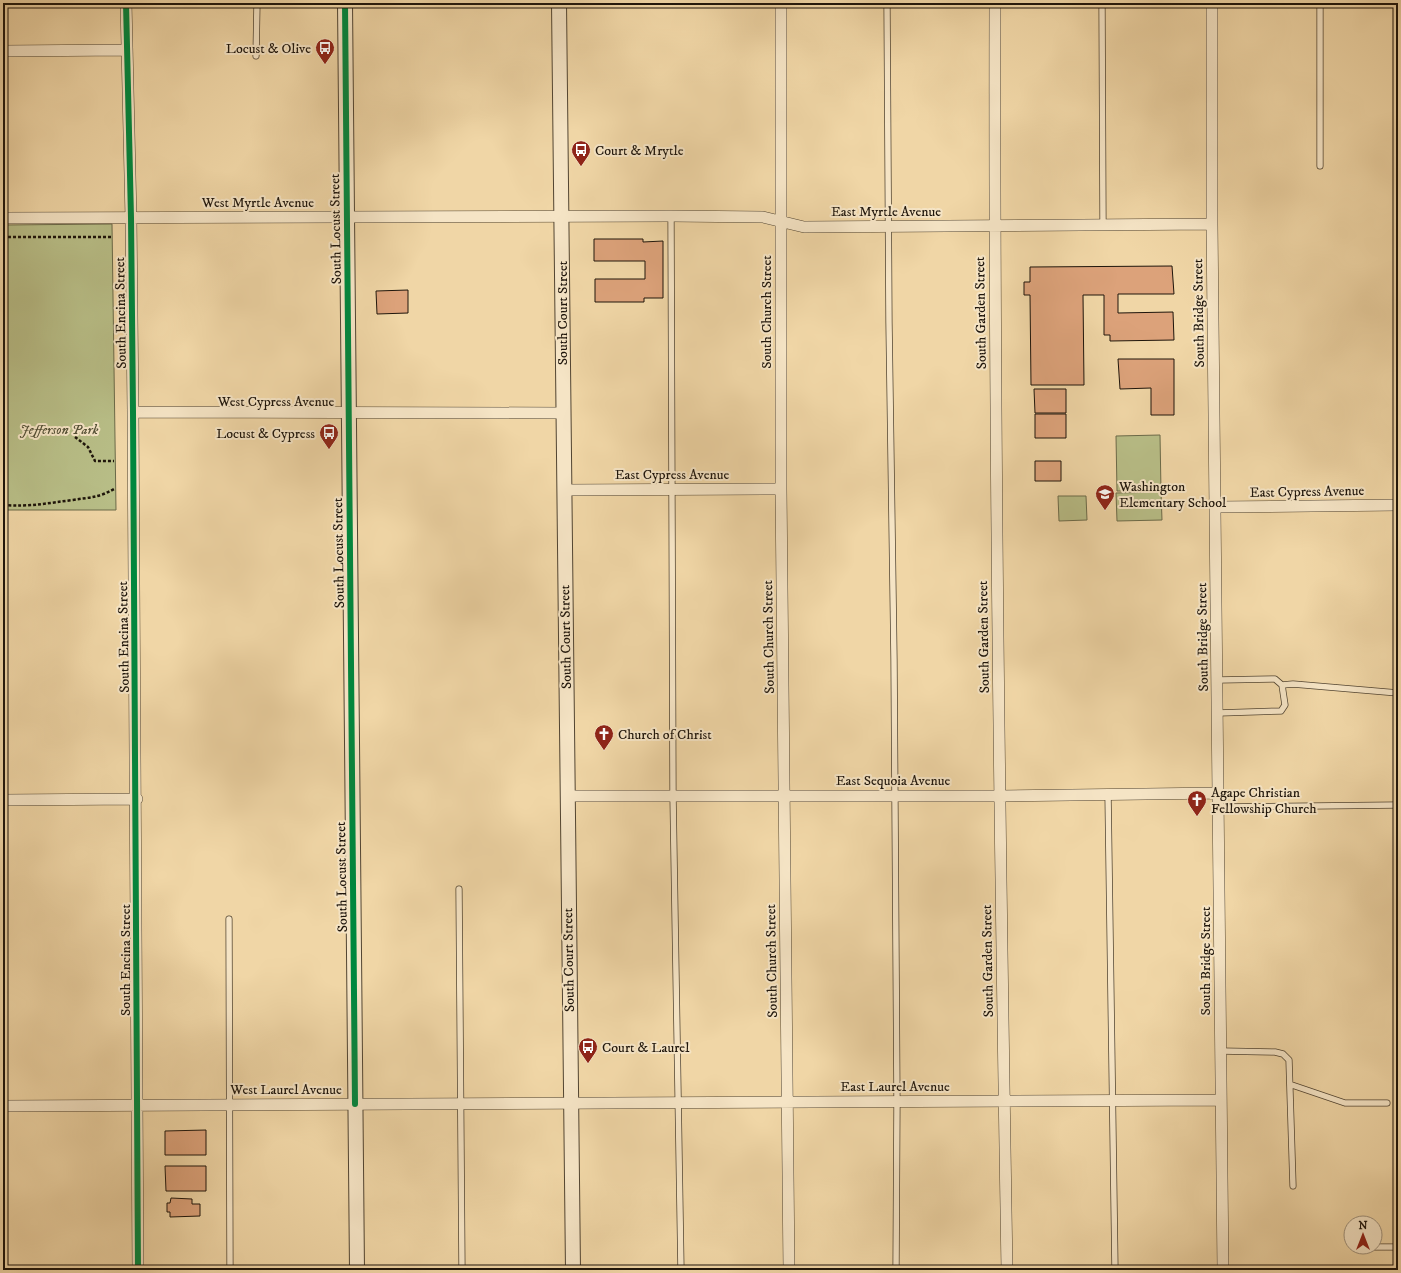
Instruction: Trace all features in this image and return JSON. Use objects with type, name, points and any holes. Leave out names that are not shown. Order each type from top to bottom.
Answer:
[{"type":"street","name":"South Encina Street","points":[[126,3],[131,218],[137,799],[138,1270]]},
{"type":"street","name":"South Locust Street","points":[[345,3],[357,1270]]},
{"type":"street","name":"South Court Street","points":[[559,3],[572,1270]]},
{"type":"street","name":"South Church Street","points":[[781,3],[781,489],[789,1270]]},
{"type":"street","name":"South Garden Street","points":[[995,3],[995,226],[1000,796],[1008,1270]]},
{"type":"street","name":"South Bridge Street","points":[[1212,3],[1212,224],[1224,1270]]},
{"type":"street","points":[[3,51],[126,50]]},
{"type":"street","name":"West Myrtle Avenue","points":[[3,218],[561,216]]},
{"type":"street","name":"East Myrtle Avenue","points":[[561,216],[762,217],[804,227],[1212,224]]},
{"type":"street","name":"West Cypress Avenue","points":[[133,412],[563,413]]},
{"type":"street","name":"East Cypress Avenue","points":[[564,490],[781,489]]},
{"type":"street","name":"East Cypress Avenue","points":[[1216,507],[1398,505]]},
{"type":"street","name":"East Sequoia Avenue","points":[[567,796],[1000,796],[1219,793]]},
{"type":"street","points":[[3,800],[137,799]]},
{"type":"street","name":"East Laurel Avenue","points":[[570,1103],[1221,1100]]},
{"type":"street","name":"West Laurel Avenue","points":[[3,1106],[137,1104],[570,1103]]},
{"type":"lane","points":[[256,56],[257,3]]},
{"type":"lane","points":[[887,3],[888,226],[894,658],[897,1101],[896,1270]]},
{"type":"lane","points":[[1102,3],[1103,225]]},
{"type":"lane","points":[[1320,3],[1320,166]]},
{"type":"lane","points":[[671,216],[673,796],[681,1270]]},
{"type":"lane","points":[[1218,680],[1275,679],[1282,685],[1285,704],[1281,711],[1218,713]]},
{"type":"lane","points":[[1282,685],[1293,684],[1398,693]]},
{"type":"lane","points":[[1108,794],[1114,1101],[1115,1270]]},
{"type":"lane","points":[[1219,807],[1398,805]]},
{"type":"lane","points":[[459,888],[462,1270]]},
{"type":"lane","points":[[229,920],[230,1270]]},
{"type":"lane","points":[[1221,1051],[1263,1050],[1283,1054],[1290,1060],[1292,1086],[1293,1186]]},
{"type":"lane","points":[[1292,1086],[1345,1103],[1387,1103]]},
{"type":"lane","points":[[1383,1247],[1398,1247],[1398,1270]]},
{"type":"path","points":[[3,237],[111,237]]},
{"type":"path","points":[[75,437],[88,447],[95,461],[114,461]]},
{"type":"path","points":[[3,505],[49,505],[72,500],[96,498],[114,489]]},
{"type":"green space","name":"Jefferson Park","points":[[112,224],[116,510],[3,510],[3,225]]},
{"type":"green space","points":[[1160,435],[1161,491],[1117,491],[1116,436]]},
{"type":"green space","points":[[1161,492],[1162,520],[1117,521],[1116,493]]},
{"type":"green space","points":[[1058,496],[1086,496],[1087,520],[1059,521]]},
{"type":"building","points":[[594,239],[643,239],[643,242],[663,241],[663,298],[644,298],[644,302],[595,302],[595,279],[645,279],[645,261],[594,261]]},
{"type":"building","points":[[1172,266],[1174,294],[1118,294],[1118,313],[1173,312],[1174,340],[1110,341],[1110,335],[1104,335],[1104,295],[1083,295],[1084,385],[1031,385],[1030,295],[1024,295],[1024,282],[1030,282],[1030,267]]},
{"type":"building","points":[[408,290],[408,313],[377,314],[376,291]]},
{"type":"building","points":[[1118,359],[1174,359],[1174,415],[1151,415],[1151,388],[1120,389]]},
{"type":"building","points":[[1034,389],[1066,389],[1066,413],[1035,413]]},
{"type":"building","points":[[1035,414],[1066,414],[1066,438],[1035,438]]},
{"type":"building","points":[[1035,461],[1061,461],[1061,481],[1035,481]]},
{"type":"building","points":[[206,1130],[206,1155],[165,1155],[165,1131]]},
{"type":"building","points":[[165,1166],[206,1166],[206,1191],[166,1191]]},
{"type":"building","points":[[171,1198],[192,1199],[192,1204],[200,1204],[200,1216],[170,1217],[170,1212],[167,1212],[167,1203],[170,1203]]},
{"type":"cycle path","points":[[126,3],[131,218],[133,412],[138,1270]]},
{"type":"cycle path","points":[[345,3],[355,1104]]},
{"type":"place","name":"Locust & Olive","points":[[325,65]]},
{"type":"place","name":"Court & Mrytle","points":[[581,167]]},
{"type":"place","name":"Locust & Cypress","points":[[329,450]]},
{"type":"place","name":"Washington Elementary School","points":[[1105,511]]},
{"type":"place","name":"Church of Christ","points":[[604,751]]},
{"type":"place","name":"Agape Christian Fellowship Church","points":[[1197,817]]},
{"type":"place","name":"Court & Laurel","points":[[588,1064]]}]
